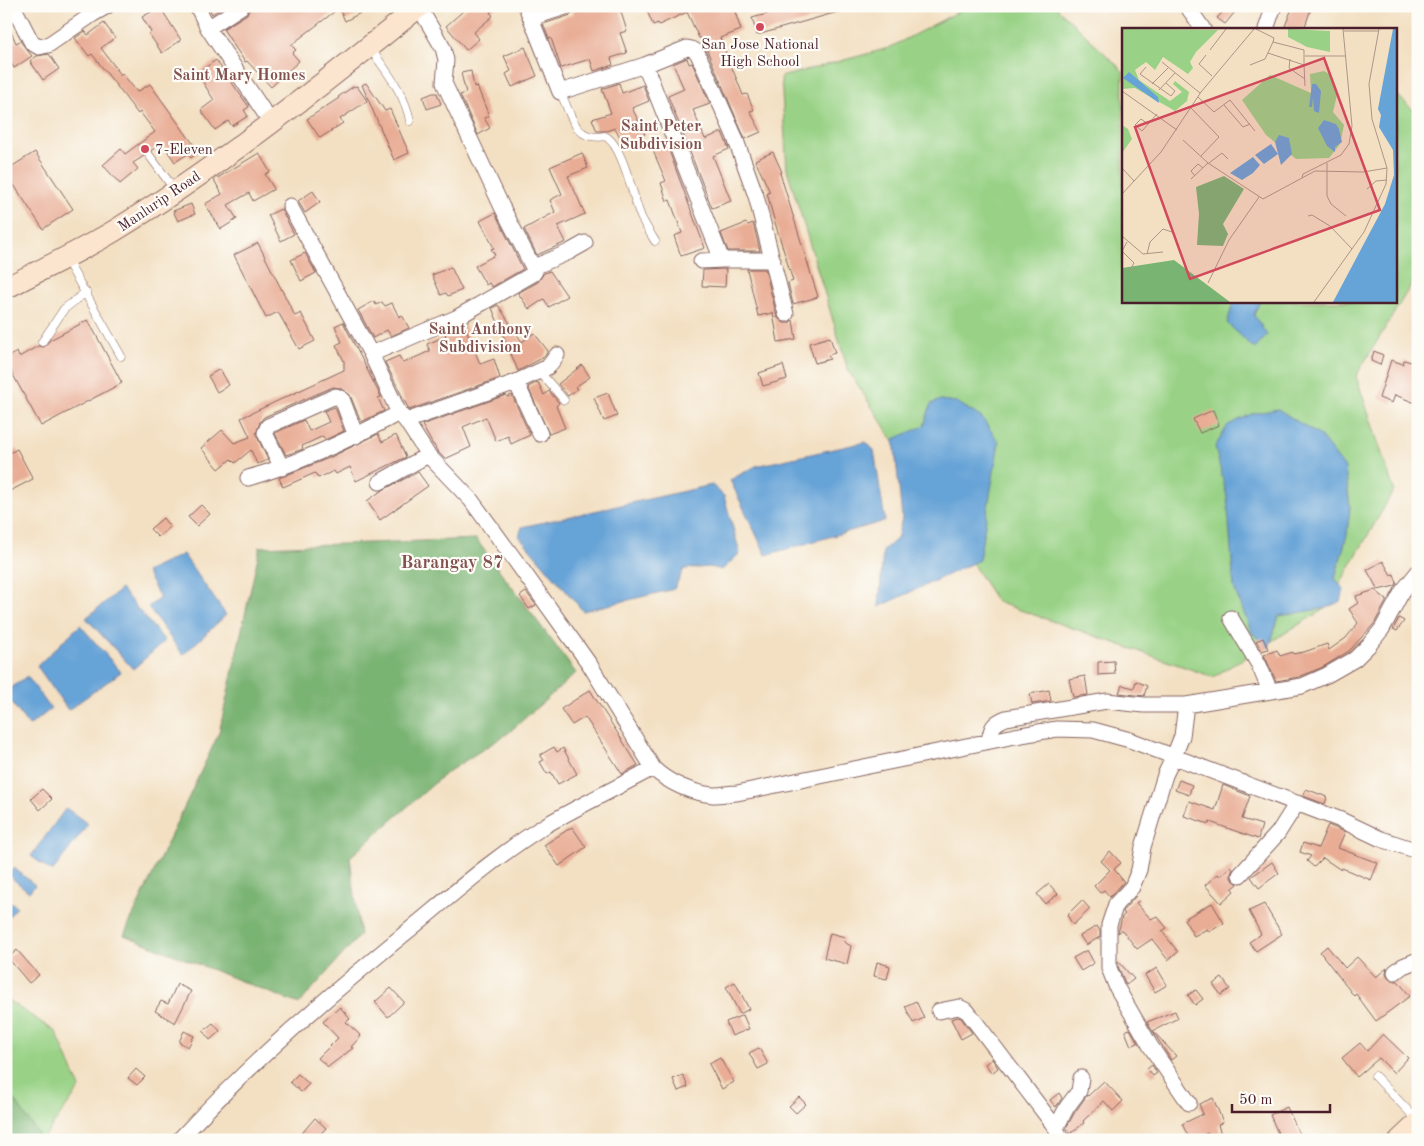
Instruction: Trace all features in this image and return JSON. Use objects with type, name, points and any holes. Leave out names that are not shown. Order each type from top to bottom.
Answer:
[{"type":"main road","name":"Manlurip Road","points":[[6,288],[113,232],[175,191],[272,124],[420,7]]},
{"type":"main road","points":[[1400,1140],[1418,1122]]},
{"type":"street","points":[[14,6],[32,43],[39,47],[48,45],[91,10],[107,6]]},
{"type":"street","points":[[197,6],[208,28],[272,124]]},
{"type":"street","points":[[208,28],[242,6]]},
{"type":"street","points":[[568,6],[528,12],[560,92],[645,65],[687,48],[697,52],[734,135],[756,196],[774,260],[786,314]]},
{"type":"street","points":[[1187,6],[1202,28]]},
{"type":"street","points":[[1266,28],[1274,6]]},
{"type":"street","points":[[371,354],[456,318],[533,274],[534,267],[502,207],[444,83],[446,60],[443,48],[420,7]]},
{"type":"street","points":[[645,65],[722,260]]},
{"type":"street","points":[[290,206],[371,354],[403,417],[428,455],[471,500],[516,560],[590,665],[653,768],[662,776],[695,791],[713,794],[737,793],[989,741],[1057,730],[1093,730],[1130,740],[1174,756],[1341,820],[1380,839],[1418,851]]},
{"type":"street","points":[[534,267],[585,243]]},
{"type":"street","points":[[701,261],[774,260]]},
{"type":"street","points":[[248,478],[282,468],[403,417],[516,382],[548,367],[557,355]]},
{"type":"street","points":[[516,382],[540,434]]},
{"type":"street","points":[[282,468],[265,433],[268,426],[330,398],[336,396],[342,399],[356,436]]},
{"type":"street","points":[[380,482],[428,455]]},
{"type":"street","points":[[989,741],[990,730],[996,722],[1006,718],[1107,701],[1144,705],[1186,704],[1302,686],[1327,675],[1355,659],[1382,629],[1402,592],[1418,572]]},
{"type":"street","points":[[1231,618],[1259,665],[1270,690]]},
{"type":"street","points":[[1186,704],[1182,736],[1165,775],[1143,848],[1139,870],[1132,887],[1114,907],[1109,925],[1109,968],[1117,988],[1151,1047],[1190,1103]]},
{"type":"street","points":[[179,1140],[210,1106],[314,1010],[489,864],[546,825],[653,768]]},
{"type":"street","points":[[1240,875],[1278,833],[1297,803]]},
{"type":"street","points":[[1395,972],[1403,966],[1418,960]]},
{"type":"street","points":[[939,1011],[959,1007],[966,1011],[1058,1134]]},
{"type":"street","points":[[1058,1134],[1067,1106],[1079,1091],[1081,1078]]},
{"type":"lane","points":[[369,47],[402,94],[408,108],[410,121]]},
{"type":"lane","points":[[560,92],[577,128],[583,134],[594,138],[605,136],[612,142],[629,176],[641,217],[655,241]]},
{"type":"lane","points":[[148,155],[175,191]]},
{"type":"lane","points":[[65,257],[121,356]]},
{"type":"lane","points":[[42,342],[64,309],[86,292]]},
{"type":"lane","points":[[540,372],[564,400]]},
{"type":"lane","points":[[1375,1076],[1418,1122]]},
{"type":"green space","points":[[969,6],[1055,6],[1122,70],[1122,302],[1396,302],[1396,94],[1418,115],[1417,275],[1356,376],[1394,490],[1326,608],[1213,677],[997,602],[848,370],[787,169],[781,77],[889,48]]},
{"type":"green space","points":[[476,539],[576,673],[507,734],[446,773],[350,857],[360,935],[299,1004],[124,935],[219,733],[260,547]]},
{"type":"green space","points":[[6,999],[56,1032],[80,1088],[42,1140],[6,1140]]},
{"type":"green space","points":[[6,1087],[42,1140],[6,1140]]},
{"type":"water","points":[[1234,302],[1260,302],[1254,315],[1267,335],[1255,349],[1227,323]]},
{"type":"water","points":[[940,400],[957,402],[982,418],[999,442],[979,560],[879,607],[883,550],[897,539],[902,518],[894,439],[924,426],[931,404]]},
{"type":"water","points":[[1278,409],[1320,436],[1345,468],[1350,507],[1347,535],[1335,578],[1344,590],[1341,601],[1326,608],[1279,616],[1269,648],[1252,633],[1234,588],[1227,497],[1215,447],[1228,425],[1252,414]]},
{"type":"water","points":[[866,442],[874,450],[885,521],[766,555],[730,480],[756,466]]},
{"type":"water","points":[[712,485],[724,496],[740,553],[722,570],[710,567],[684,569],[674,589],[583,611],[519,536],[522,527]]},
{"type":"water","points":[[183,554],[226,615],[183,655],[148,607],[160,598],[146,572]]},
{"type":"water","points":[[121,589],[165,641],[133,669],[86,618]]},
{"type":"water","points":[[80,625],[121,672],[68,710],[37,666]]},
{"type":"water","points":[[27,676],[51,709],[29,726],[6,695],[6,692]]},
{"type":"water","points":[[66,808],[88,824],[52,872],[31,856]]},
{"type":"water","points":[[14,868],[35,885],[29,892],[8,875]]},
{"type":"water","points":[[6,898],[17,907],[9,916],[6,914]]},
{"type":"building","points":[[208,6],[224,6],[212,14]]},
{"type":"building","points":[[251,6],[374,6],[345,21],[339,8],[291,45],[296,50],[292,53],[299,61],[271,87],[247,61],[245,62],[223,29],[247,14]]},
{"type":"building","points":[[469,6],[497,6],[490,12],[493,16],[474,32],[479,39],[466,50],[446,26]]},
{"type":"building","points":[[582,6],[619,6],[627,31],[620,33],[627,53],[611,58],[613,65],[594,71],[590,59],[561,68],[551,38],[549,39],[543,24],[571,15],[577,8]]},
{"type":"building","points":[[645,6],[733,6],[741,30],[720,38],[743,95],[747,94],[754,110],[750,111],[761,132],[745,139],[706,48],[701,38],[699,38],[687,12],[659,25],[658,23],[653,25]]},
{"type":"building","points":[[765,6],[848,6],[848,9],[757,35],[752,18],[767,14]]},
{"type":"building","points":[[1213,6],[1240,6],[1225,24],[1217,18],[1222,13]]},
{"type":"building","points":[[1293,6],[1312,6],[1304,28],[1290,28],[1285,26]]},
{"type":"building","points":[[160,7],[181,40],[162,53],[149,34],[151,32],[142,17]]},
{"type":"building","points":[[6,20],[16,43],[20,41],[32,56],[14,68],[6,55]]},
{"type":"building","points":[[104,23],[115,38],[101,48],[121,75],[122,73],[137,92],[150,84],[199,152],[191,158],[188,154],[175,162],[162,143],[152,150],[145,151],[144,156],[133,163],[138,169],[120,184],[103,165],[121,149],[125,154],[155,132],[140,112],[138,114],[92,54],[89,56],[75,38],[85,31],[88,35]]},
{"type":"building","points":[[525,47],[537,76],[512,87],[506,74],[511,71],[504,56]]},
{"type":"building","points":[[49,54],[59,69],[43,80],[30,61],[37,56]]},
{"type":"building","points":[[687,58],[689,64],[692,63],[710,104],[693,110],[705,139],[722,132],[729,149],[713,156],[731,201],[712,208],[668,96],[684,89],[673,64]]},
{"type":"building","points":[[216,60],[249,107],[244,110],[248,116],[232,126],[228,121],[215,130],[201,110],[214,100],[197,73]]},
{"type":"building","points":[[471,71],[474,87],[477,86],[489,116],[484,118],[490,128],[478,135],[460,95],[466,93],[461,73]]},
{"type":"building","points":[[366,83],[385,111],[390,109],[409,153],[394,160],[362,85]]},
{"type":"building","points":[[619,83],[622,93],[643,85],[649,101],[632,108],[645,134],[630,141],[626,134],[620,137],[615,128],[597,131],[592,119],[611,113],[602,89]]},
{"type":"building","points":[[354,86],[357,86],[367,101],[340,119],[343,123],[320,138],[307,119]]},
{"type":"building","points":[[437,93],[441,104],[427,109],[423,97]]},
{"type":"building","points":[[665,140],[705,248],[681,256],[674,236],[682,233],[670,200],[667,201],[661,183],[666,181],[651,146]]},
{"type":"building","points":[[35,152],[73,209],[43,229],[6,173],[6,170]]},
{"type":"building","points":[[773,152],[782,172],[780,173],[818,297],[793,304],[788,283],[793,281],[767,193],[770,192],[755,160]]},
{"type":"building","points":[[259,153],[270,172],[265,174],[274,189],[253,201],[249,193],[228,205],[237,219],[221,229],[205,204],[222,194],[214,180]]},
{"type":"building","points":[[582,153],[588,168],[568,176],[585,214],[558,226],[566,242],[537,255],[524,229],[555,212],[550,200],[562,194],[550,167]]},
{"type":"building","points":[[313,191],[320,202],[305,213],[298,201]]},
{"type":"building","points":[[191,204],[195,214],[178,221],[173,211]]},
{"type":"building","points":[[281,209],[294,234],[281,241],[268,215]]},
{"type":"building","points":[[495,213],[523,269],[492,287],[489,283],[486,285],[475,266],[495,255],[491,249],[494,248],[480,221]]},
{"type":"building","points":[[746,223],[748,225],[753,223],[760,251],[728,251],[721,233]]},
{"type":"building","points":[[258,243],[295,316],[301,313],[315,341],[299,349],[278,312],[266,318],[234,255]]},
{"type":"building","points":[[305,253],[316,273],[301,281],[291,260]]},
{"type":"building","points":[[451,267],[462,290],[448,296],[446,293],[441,295],[432,275]]},
{"type":"building","points":[[726,269],[725,287],[702,286],[703,270]]},
{"type":"building","points":[[747,269],[765,269],[777,317],[784,323],[789,323],[793,320],[796,339],[778,342],[773,313],[758,316]]},
{"type":"building","points":[[550,271],[567,296],[549,307],[544,299],[529,309],[518,293],[538,282],[544,273]]},
{"type":"building","points":[[374,301],[376,305],[382,302],[385,306],[392,303],[399,317],[402,315],[409,328],[391,336],[387,330],[373,338],[358,310]]},
{"type":"building","points":[[498,305],[522,342],[534,333],[548,351],[544,357],[518,371],[492,308]]},
{"type":"building","points":[[88,320],[122,383],[41,426],[6,362],[6,358],[17,352],[19,357],[38,346],[44,347],[50,340]]},
{"type":"building","points":[[343,322],[381,397],[378,398],[384,411],[361,422],[350,395],[340,388],[333,387],[264,417],[256,434],[268,460],[257,464],[251,450],[235,463],[231,459],[219,469],[201,448],[222,430],[234,443],[250,437],[241,418],[344,370],[344,361],[336,345],[342,342],[335,326]]},
{"type":"building","points":[[464,324],[480,364],[494,359],[500,378],[409,410],[385,362],[399,356],[403,363],[430,351],[427,344],[446,336],[445,333]]},
{"type":"building","points":[[830,337],[835,353],[828,355],[830,359],[815,363],[809,343]]},
{"type":"building","points":[[1374,351],[1383,355],[1380,365],[1371,361]]},
{"type":"building","points":[[1391,360],[1403,364],[1404,360],[1418,364],[1418,404],[1395,395],[1392,403],[1379,398]]},
{"type":"building","points":[[582,365],[590,377],[575,387],[577,389],[568,396],[558,384]]},
{"type":"building","points":[[783,365],[787,379],[763,386],[759,373]]},
{"type":"building","points":[[220,369],[229,385],[217,392],[208,376]]},
{"type":"building","points":[[538,382],[544,395],[549,391],[559,403],[556,406],[565,428],[549,434],[528,387]]},
{"type":"building","points":[[608,393],[617,416],[604,421],[594,398]]},
{"type":"building","points":[[506,395],[507,397],[512,395],[530,435],[511,444],[508,436],[496,441],[486,417],[463,427],[471,447],[445,459],[437,451],[422,425]]},
{"type":"building","points":[[335,407],[344,431],[325,440],[323,436],[302,446],[303,449],[286,455],[275,433],[304,420],[309,431],[329,422],[324,411]]},
{"type":"building","points":[[1213,410],[1219,425],[1200,433],[1193,419]]},
{"type":"building","points":[[378,434],[382,442],[396,435],[406,457],[356,481],[350,467],[336,474],[334,471],[318,478],[315,473],[283,487],[279,478],[329,458]]},
{"type":"building","points":[[17,449],[33,479],[6,493],[6,455]]},
{"type":"building","points":[[418,472],[428,486],[380,520],[367,501],[381,491]]},
{"type":"building","points":[[201,505],[210,514],[197,526],[188,517]]},
{"type":"building","points":[[163,518],[170,527],[158,537],[150,529]]},
{"type":"building","points":[[1383,561],[1391,575],[1394,574],[1397,583],[1395,586],[1378,590],[1367,570]]},
{"type":"building","points":[[1375,590],[1387,600],[1374,624],[1349,651],[1323,667],[1299,677],[1276,681],[1264,655],[1277,650],[1280,656],[1293,652],[1293,654],[1327,644],[1329,650],[1346,638],[1358,623],[1349,609],[1358,603],[1356,596]]},
{"type":"building","points":[[526,592],[536,605],[529,609],[520,596]]},
{"type":"building","points":[[1399,618],[1404,621],[1397,631],[1393,629]]},
{"type":"building","points":[[1263,638],[1268,649],[1262,651],[1256,641]]},
{"type":"building","points":[[1114,661],[1115,674],[1098,675],[1098,662]]},
{"type":"building","points":[[1085,676],[1088,695],[1073,697],[1069,679]]},
{"type":"building","points":[[1136,681],[1147,686],[1144,696],[1119,693],[1122,685],[1134,688]]},
{"type":"building","points":[[590,690],[638,765],[622,774],[585,717],[572,725],[561,709]]},
{"type":"building","points":[[1049,690],[1051,701],[1032,704],[1030,694]]},
{"type":"building","points":[[554,747],[557,752],[563,748],[577,774],[558,784],[551,772],[547,774],[540,762],[544,760],[540,755]]},
{"type":"building","points":[[1179,780],[1192,785],[1189,795],[1175,790]]},
{"type":"building","points":[[1223,785],[1250,796],[1242,819],[1262,825],[1258,839],[1210,822],[1209,824],[1184,816],[1189,801],[1215,810]]},
{"type":"building","points":[[42,789],[52,799],[40,810],[31,799]]},
{"type":"building","points":[[1306,789],[1327,797],[1325,804],[1303,796]]},
{"type":"building","points":[[1328,825],[1345,832],[1338,848],[1378,863],[1371,880],[1342,868],[1341,870],[1323,858],[1314,867],[1307,861],[1311,856],[1300,852],[1303,843],[1318,848]]},
{"type":"building","points":[[572,827],[586,847],[559,866],[544,845]]},
{"type":"building","points":[[1110,851],[1121,863],[1114,869],[1124,882],[1110,897],[1104,890],[1100,893],[1094,886],[1110,870],[1101,861]]},
{"type":"building","points":[[1272,862],[1279,873],[1259,888],[1251,877]]},
{"type":"building","points":[[1231,866],[1233,869],[1231,878],[1238,884],[1232,889],[1234,891],[1221,903],[1205,885],[1218,874],[1220,876]]},
{"type":"building","points":[[1049,884],[1058,894],[1045,904],[1037,894]]},
{"type":"building","points":[[1136,896],[1140,900],[1136,903],[1151,919],[1157,916],[1167,928],[1162,931],[1178,952],[1168,960],[1152,939],[1137,949],[1122,930],[1118,933],[1122,917],[1125,914],[1123,912],[1124,909]]},
{"type":"building","points":[[1082,900],[1090,909],[1073,925],[1067,915]]},
{"type":"building","points":[[1212,903],[1224,923],[1209,932],[1207,929],[1194,936],[1184,919]]},
{"type":"building","points":[[1264,904],[1282,934],[1256,951],[1249,942],[1261,934],[1249,911]]},
{"type":"building","points":[[1097,926],[1100,931],[1100,937],[1086,945],[1080,936]]},
{"type":"building","points":[[830,933],[845,937],[844,942],[851,946],[847,964],[824,958]]},
{"type":"building","points":[[1327,946],[1345,968],[1357,957],[1376,977],[1387,968],[1386,974],[1388,978],[1392,981],[1398,981],[1410,996],[1376,1021],[1320,952]]},
{"type":"building","points":[[17,950],[39,975],[29,983],[8,958]]},
{"type":"building","points":[[1087,950],[1094,963],[1081,971],[1073,958]]},
{"type":"building","points":[[1118,961],[1134,979],[1126,985],[1118,966]]},
{"type":"building","points":[[877,962],[890,966],[887,979],[874,976]]},
{"type":"building","points":[[1157,968],[1167,985],[1155,992],[1145,975]]},
{"type":"building","points":[[1222,978],[1230,989],[1221,995],[1213,984]]},
{"type":"building","points":[[735,982],[749,1009],[740,1014],[726,987]]},
{"type":"building","points":[[177,984],[191,991],[175,1023],[155,1011],[161,1001],[168,1004]]},
{"type":"building","points":[[391,988],[404,1002],[388,1017],[375,1002]]},
{"type":"building","points":[[1196,990],[1203,999],[1195,1005],[1188,995]]},
{"type":"building","points":[[916,1001],[924,1018],[913,1023],[905,1006]]},
{"type":"building","points":[[340,1007],[350,1019],[346,1022],[361,1036],[351,1047],[353,1048],[328,1067],[318,1058],[338,1038],[323,1022]]},
{"type":"building","points":[[1175,1011],[1178,1018],[1153,1031],[1176,1056],[1171,1060],[1147,1022]]},
{"type":"building","points":[[743,1015],[749,1029],[732,1036],[726,1022]]},
{"type":"building","points":[[961,1018],[972,1033],[961,1039],[951,1019]]},
{"type":"building","points":[[213,1023],[220,1031],[210,1040],[203,1031]]},
{"type":"building","points":[[1130,1029],[1138,1043],[1131,1046],[1125,1031]]},
{"type":"building","points":[[184,1031],[194,1036],[188,1047],[179,1042]]},
{"type":"building","points":[[1383,1034],[1408,1058],[1394,1073],[1379,1058],[1357,1077],[1342,1058],[1360,1043],[1367,1051]]},
{"type":"building","points":[[759,1048],[768,1064],[758,1069],[749,1053]]},
{"type":"building","points":[[720,1058],[734,1082],[722,1089],[709,1064]]},
{"type":"building","points":[[992,1059],[998,1068],[992,1073],[985,1064]]},
{"type":"building","points":[[1152,1065],[1157,1073],[1153,1076],[1147,1069]]},
{"type":"building","points":[[136,1069],[145,1077],[137,1085],[128,1078]]},
{"type":"building","points":[[298,1074],[309,1084],[301,1092],[290,1082]]},
{"type":"building","points":[[683,1075],[688,1087],[678,1091],[673,1079]]},
{"type":"building","points":[[1104,1081],[1123,1101],[1113,1111],[1104,1101],[1083,1121],[1084,1123],[1070,1134],[1066,1128],[1075,1112],[1087,1095]]},
{"type":"building","points":[[1059,1093],[1062,1098],[1056,1107],[1050,1100]]},
{"type":"building","points":[[799,1097],[806,1104],[796,1113],[789,1106]]},
{"type":"building","points":[[1213,1098],[1223,1122],[1218,1125],[1223,1140],[1211,1140],[1208,1133],[1190,1140],[1182,1124],[1203,1114],[1199,1104]]},
{"type":"building","points":[[1287,1107],[1302,1140],[1281,1140],[1270,1115]]},
{"type":"building","points":[[315,1118],[326,1128],[315,1140],[296,1140]]},
{"type":"place","name":"San Jose National High School","points":[[760,27]]},
{"type":"place","name":"7-Eleven","points":[[145,149]]},
{"type":"district","name":"Saint Mary Homes","points":[[239,74]]},
{"type":"district","name":"Saint Peter Subdivision","points":[[661,134]]},
{"type":"district","name":"Saint Anthony Subdivision","points":[[480,337]]},
{"type":"district","name":"Barangay 87","points":[[452,562]]}]
